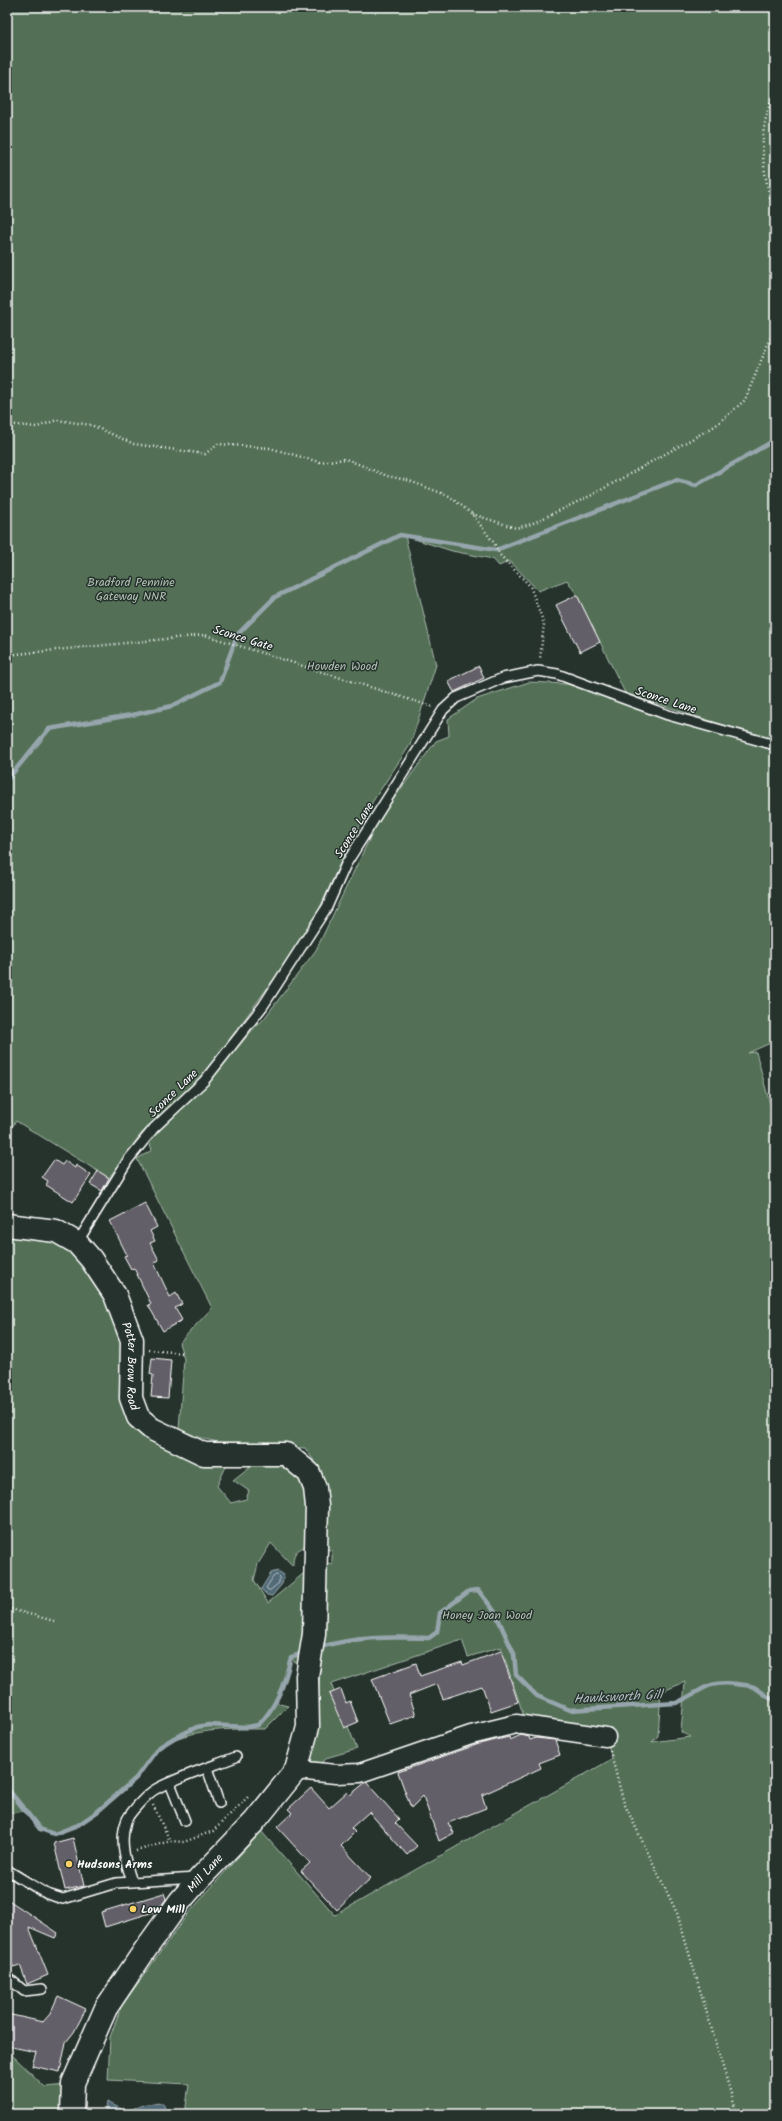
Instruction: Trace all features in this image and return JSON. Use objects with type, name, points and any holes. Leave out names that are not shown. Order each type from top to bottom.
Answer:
[{"type":"street","name":"Potter Brow Road","points":[[7,1224],[56,1231],[77,1244],[91,1259],[115,1295],[124,1316],[132,1340],[132,1398],[138,1417],[152,1429],[204,1454],[286,1454],[310,1473],[315,1488],[317,1506],[314,1634],[307,1676]]},
{"type":"street","name":"Mill Lane","points":[[72,2114],[73,2083],[106,2008],[145,1950],[200,1878],[254,1822],[296,1770],[308,1727],[307,1676]]},
{"type":"street","points":[[296,1770],[336,1774],[360,1773],[471,1735],[516,1724],[606,1737]]},
{"type":"lane","name":"Sconce Lane","points":[[77,1244],[128,1160],[154,1128],[204,1081],[263,1006],[327,907],[346,864],[443,710],[456,698],[503,678],[538,671],[558,674],[668,715],[775,745]]},
{"type":"lane","points":[[132,1882],[123,1842],[126,1821],[155,1789],[236,1756]]},
{"type":"lane","points":[[207,1768],[219,1803]]},
{"type":"lane","points":[[170,1783],[185,1821]]},
{"type":"lane","points":[[7,1870],[47,1894],[63,1899],[116,1883],[200,1878]]},
{"type":"lane","points":[[7,1977],[24,1991],[42,1989]]},
{"type":"path","points":[[775,92],[762,131],[762,166],[775,219]]},
{"type":"path","points":[[472,514],[516,528],[531,524],[592,495],[715,426],[745,400],[775,327]]},
{"type":"path","points":[[7,424],[37,427],[57,420],[91,425],[134,444],[205,454],[218,444],[270,448],[319,462],[346,460],[387,476],[407,480],[449,496],[472,514],[494,543],[500,555],[530,586],[544,624],[538,671]]},
{"type":"path","name":"Sconce Gate","points":[[7,655],[205,635],[443,710]]},
{"type":"path","points":[[132,1347],[183,1353]]},
{"type":"path","points":[[7,1608],[54,1620]]},
{"type":"path","points":[[606,1737],[624,1803],[677,1913],[737,2114]]},
{"type":"path","points":[[125,1854],[170,1841],[184,1842],[213,1831],[251,1794]]},
{"type":"path","points":[[149,1795],[170,1841]]},
{"type":"green space","points":[[7,7],[775,7],[775,742],[625,693],[577,595],[567,580],[538,591],[510,561],[499,566],[493,559],[452,551],[405,536],[436,665],[410,745],[373,801],[343,857],[318,912],[279,972],[208,1069],[141,1134],[109,1178],[16,1121],[7,1134]]},
{"type":"green space","name":"Honey Joan Wood","points":[[529,682],[567,684],[775,751],[775,1041],[748,1053],[756,1052],[775,1123],[775,2114],[185,2114],[189,2084],[108,2080],[110,2037],[121,2007],[187,1915],[261,1831],[335,1915],[612,1759],[606,1737],[525,1720],[501,1647],[468,1657],[462,1640],[331,1684],[357,1749],[329,1757],[304,1776],[315,1733],[321,1661],[319,1633],[323,1562],[332,1564],[332,1551],[324,1548],[325,1513],[321,1471],[305,1448],[225,1443],[209,1440],[179,1429],[184,1359],[179,1343],[212,1308],[137,1159],[152,1150],[149,1141],[194,1097],[256,1026],[263,1020],[316,950],[379,819],[436,741],[449,736],[448,719],[477,699]],"holes":[[[685,1682],[681,1732],[690,1737],[652,1742],[658,1736],[661,1692]]]},
{"type":"green space","points":[[7,1234],[63,1243],[100,1285],[123,1347],[125,1416],[170,1442],[229,1460],[217,1486],[231,1503],[246,1499],[249,1491],[233,1480],[257,1461],[282,1462],[304,1483],[311,1522],[304,1547],[298,1550],[295,1554],[293,1566],[271,1543],[258,1564],[254,1580],[268,1603],[304,1573],[304,1672],[291,1658],[286,1678],[275,1703],[288,1706],[265,1729],[214,1730],[190,1734],[166,1743],[153,1754],[137,1778],[110,1802],[74,1827],[54,1834],[45,1832],[41,1829],[24,1811],[7,1814]]},
{"type":"green space","points":[[7,2050],[45,2087],[66,2085],[65,2114],[7,2114]]},
{"type":"water","points":[[278,1571],[284,1575],[282,1584],[272,1596],[267,1595],[261,1589],[271,1573]]},
{"type":"water","points":[[107,2102],[126,2111],[146,2104],[163,2103],[167,2114],[105,2114]]},
{"type":"building","points":[[577,595],[600,642],[580,652],[556,605]]},
{"type":"building","points":[[479,666],[484,678],[454,692],[448,681]]},
{"type":"building","points":[[54,1160],[62,1165],[65,1161],[75,1168],[76,1165],[91,1175],[73,1202],[46,1185],[48,1181],[42,1177]]},
{"type":"building","points":[[98,1171],[109,1178],[102,1191],[90,1184]]},
{"type":"building","points":[[145,1203],[157,1227],[150,1231],[155,1241],[150,1243],[159,1260],[154,1263],[170,1297],[176,1293],[182,1304],[175,1308],[182,1320],[163,1331],[148,1305],[151,1304],[134,1268],[131,1269],[124,1256],[127,1255],[110,1221]]},
{"type":"building","points":[[152,1358],[171,1360],[168,1398],[151,1397],[153,1375],[150,1374]]},
{"type":"building","points":[[501,1651],[518,1702],[491,1711],[482,1686],[443,1699],[437,1684],[409,1695],[416,1715],[390,1724],[372,1679],[416,1663],[420,1676],[462,1662],[463,1665]]},
{"type":"building","points":[[341,1689],[346,1703],[350,1701],[358,1722],[344,1728],[329,1694]]},
{"type":"building","points":[[521,1735],[529,1737],[530,1740],[536,1738],[555,1740],[560,1755],[539,1763],[541,1768],[482,1795],[486,1808],[448,1823],[454,1833],[439,1841],[423,1796],[411,1808],[398,1772],[479,1744],[509,1737],[510,1740]]},
{"type":"building","points":[[366,1782],[399,1819],[395,1823],[417,1846],[407,1855],[369,1812],[351,1828],[355,1832],[341,1846],[371,1878],[337,1910],[301,1871],[310,1863],[277,1827],[292,1813],[288,1809],[311,1788],[329,1808],[347,1792],[350,1795]]},
{"type":"building","name":"Hudsons Arms","points":[[73,1838],[84,1886],[65,1890],[54,1843]]},
{"type":"building","points":[[164,1893],[166,1899],[161,1906],[156,1907],[157,1911],[105,1927],[101,1912]]},
{"type":"building","points":[[7,1899],[58,1933],[55,1938],[29,1927],[48,1975],[27,1984],[20,1965],[13,1967],[7,1952]]},
{"type":"building","points":[[58,1996],[86,2009],[74,2032],[66,2042],[60,2072],[32,2066],[36,2052],[7,2046],[7,2014],[43,2022],[50,2014]]},
{"type":"waterway","points":[[7,780],[49,729],[137,714],[172,706],[220,682],[237,635],[275,597],[400,535],[496,550],[676,480],[696,485],[775,440]]},
{"type":"waterway","name":"Hawksworth Gill","points":[[317,1648],[359,1639],[429,1638],[437,1632],[440,1613],[469,1591],[478,1590],[495,1612],[514,1654],[516,1675],[537,1696],[570,1710],[676,1703],[710,1685],[726,1683],[754,1687],[769,1698],[775,1700]]},
{"type":"waterway","name":"Hawksworth Gill","points":[[7,1788],[40,1829],[54,1834],[78,1825],[97,1812],[136,1778],[158,1748],[174,1738],[197,1727],[208,1725],[248,1727],[258,1725],[265,1718],[279,1694],[291,1657],[305,1652]]},
{"type":"waterway","points":[[7,2105],[12,2114]]},
{"type":"place","name":"Hudsons Arms","points":[[69,1864]]},
{"type":"place","name":"Low Mill","points":[[133,1909]]},
{"type":"park label","name":"Bradford Pennine Gateway NNR","points":[[131,589]]},
{"type":"park label","name":"Howden Wood","points":[[342,666]]}]
